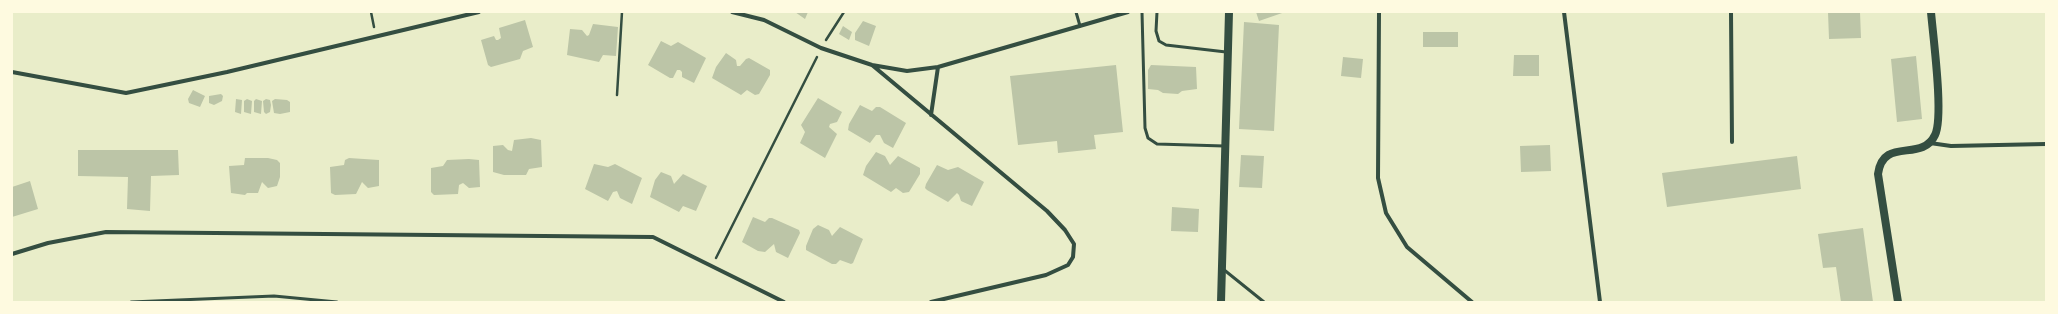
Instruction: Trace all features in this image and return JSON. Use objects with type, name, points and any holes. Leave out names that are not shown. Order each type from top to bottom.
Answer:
[{"type":"main road","points":[[1221,302],[1229,12]]},
{"type":"main road","points":[[1898,302],[1878,174],[1880,163],[1885,156],[1895,152],[1921,148],[1930,143],[1938,126],[1939,113],[1931,12]]},
{"type":"street","points":[[12,72],[126,93],[227,72],[479,12]]},
{"type":"street","points":[[732,12],[764,20],[821,48],[872,65],[907,70],[938,67],[1128,12]]},
{"type":"street","points":[[1379,12],[1378,178],[1386,213],[1407,247],[1472,302]]},
{"type":"street","points":[[1564,12],[1600,302]]},
{"type":"street","points":[[1731,12],[1732,142]]},
{"type":"street","points":[[872,65],[1047,211],[1065,230],[1074,244],[1073,257],[1068,265],[1046,275],[931,302]]},
{"type":"street","points":[[931,115],[938,67]]},
{"type":"street","points":[[1930,143],[1951,146],[2046,144]]},
{"type":"street","points":[[12,254],[48,243],[106,232],[653,237],[784,302]]},
{"type":"lane","points":[[1076,12],[1080,26]]},
{"type":"lane","points":[[1142,12],[1145,128],[1148,138],[1158,144],[1225,146]]},
{"type":"lane","points":[[1157,12],[1156,31],[1159,41],[1166,45],[1228,52]]},
{"type":"lane","points":[[1222,268],[1264,302]]},
{"type":"lane","points":[[132,302],[274,296],[337,302]]},
{"type":"path","points":[[371,12],[375,37]]},
{"type":"path","points":[[617,95],[622,12]]},
{"type":"path","points":[[712,266],[821,48],[844,12]]},
{"type":"building","points":[[795,12],[808,12],[805,19]]},
{"type":"building","points":[[1256,12],[1285,12],[1259,21]]},
{"type":"building","points":[[1828,12],[1860,12],[1861,38],[1829,39]]},
{"type":"building","points":[[525,20],[533,47],[523,51],[520,59],[491,67],[488,65],[481,40],[494,36],[496,40],[498,40],[501,38],[499,28]]},
{"type":"building","points":[[863,21],[876,26],[869,46],[855,40],[855,33]]},
{"type":"building","points":[[1244,22],[1279,25],[1274,131],[1239,129]]},
{"type":"building","points":[[593,24],[618,27],[616,56],[603,55],[599,62],[567,55],[570,29],[582,30],[587,36],[589,35]]},
{"type":"building","points":[[843,26],[852,32],[849,40],[839,34]]},
{"type":"building","points":[[1423,32],[1458,32],[1458,47],[1423,47]]},
{"type":"building","points":[[661,41],[671,46],[678,42],[706,58],[694,83],[682,77],[682,72],[680,70],[677,70],[673,78],[670,78],[648,65]]},
{"type":"building","points":[[726,53],[736,60],[737,66],[740,66],[746,59],[749,58],[770,70],[770,75],[759,94],[755,95],[747,90],[741,95],[712,78],[716,67]]},
{"type":"building","points":[[1514,55],[1539,55],[1539,76],[1513,76]]},
{"type":"building","points":[[1916,56],[1922,119],[1897,122],[1891,59]]},
{"type":"building","points":[[1343,57],[1363,59],[1361,78],[1341,76]]},
{"type":"building","points":[[1116,65],[1123,132],[1094,135],[1096,149],[1058,153],[1057,141],[1018,145],[1010,76]]},
{"type":"building","points":[[1151,65],[1196,67],[1197,89],[1182,91],[1178,94],[1163,93],[1158,90],[1148,89],[1148,70]]},
{"type":"building","points":[[193,90],[205,96],[200,107],[189,103],[188,99]]},
{"type":"building","points":[[221,94],[223,96],[222,101],[214,105],[209,103],[209,96]]},
{"type":"building","points":[[818,98],[842,112],[837,122],[830,124],[829,127],[837,134],[825,158],[800,143],[805,132],[801,125]]},
{"type":"building","points":[[236,99],[242,100],[241,114],[235,112]]},
{"type":"building","points":[[247,99],[252,101],[251,114],[244,112],[244,101]]},
{"type":"building","points":[[256,99],[262,101],[261,114],[254,112],[254,101]]},
{"type":"building","points":[[266,99],[270,100],[271,105],[270,112],[266,114],[264,112],[263,101]]},
{"type":"building","points":[[275,99],[287,100],[290,102],[290,112],[280,114],[274,113],[272,101]]},
{"type":"building","points":[[860,105],[872,111],[876,107],[880,107],[906,123],[893,148],[884,143],[880,135],[876,135],[870,143],[848,130],[849,124]]},
{"type":"building","points":[[531,138],[541,140],[542,167],[529,169],[526,175],[504,175],[493,172],[493,146],[503,145],[508,150],[512,151],[514,140]]},
{"type":"building","points":[[1550,145],[1551,171],[1521,172],[1520,146]]},
{"type":"building","points":[[78,150],[178,150],[179,175],[151,176],[150,211],[127,209],[128,177],[78,176]]},
{"type":"building","points":[[876,152],[885,156],[890,165],[898,156],[920,168],[920,174],[909,192],[903,193],[896,188],[891,192],[863,175],[866,166]]},
{"type":"building","points":[[1241,155],[1264,156],[1262,188],[1239,187]]},
{"type":"building","points":[[1797,156],[1801,189],[1667,207],[1662,173]]},
{"type":"building","points":[[245,158],[268,158],[277,160],[280,163],[280,177],[277,186],[268,188],[262,182],[258,193],[247,193],[245,195],[231,193],[229,166],[244,165]]},
{"type":"building","points":[[349,158],[379,160],[379,186],[368,188],[362,182],[356,194],[335,195],[331,193],[330,167],[344,165],[345,160]]},
{"type":"building","points":[[447,160],[479,160],[480,187],[469,188],[463,183],[459,185],[458,194],[434,195],[431,192],[431,168],[443,166]]},
{"type":"building","points":[[594,164],[608,167],[615,164],[642,178],[632,204],[620,198],[617,191],[613,192],[608,201],[585,189]]},
{"type":"building","points":[[937,165],[948,170],[958,167],[984,182],[972,206],[961,201],[957,193],[948,202],[925,188]]},
{"type":"building","points":[[661,172],[671,176],[674,184],[683,174],[707,186],[696,211],[683,206],[679,212],[650,197],[655,180]]},
{"type":"building","points":[[30,181],[38,209],[12,217],[12,187]]},
{"type":"building","points":[[1172,207],[1199,209],[1198,232],[1171,231]]},
{"type":"building","points":[[753,217],[765,222],[769,218],[772,218],[799,230],[800,233],[788,258],[776,252],[774,244],[765,252],[758,251],[742,242]]},
{"type":"building","points":[[818,225],[829,230],[832,236],[840,227],[863,239],[853,263],[851,264],[840,260],[836,264],[832,264],[806,250],[806,246],[813,229]]},
{"type":"building","points":[[1863,228],[1873,302],[1841,302],[1836,267],[1823,268],[1818,234]]}]
